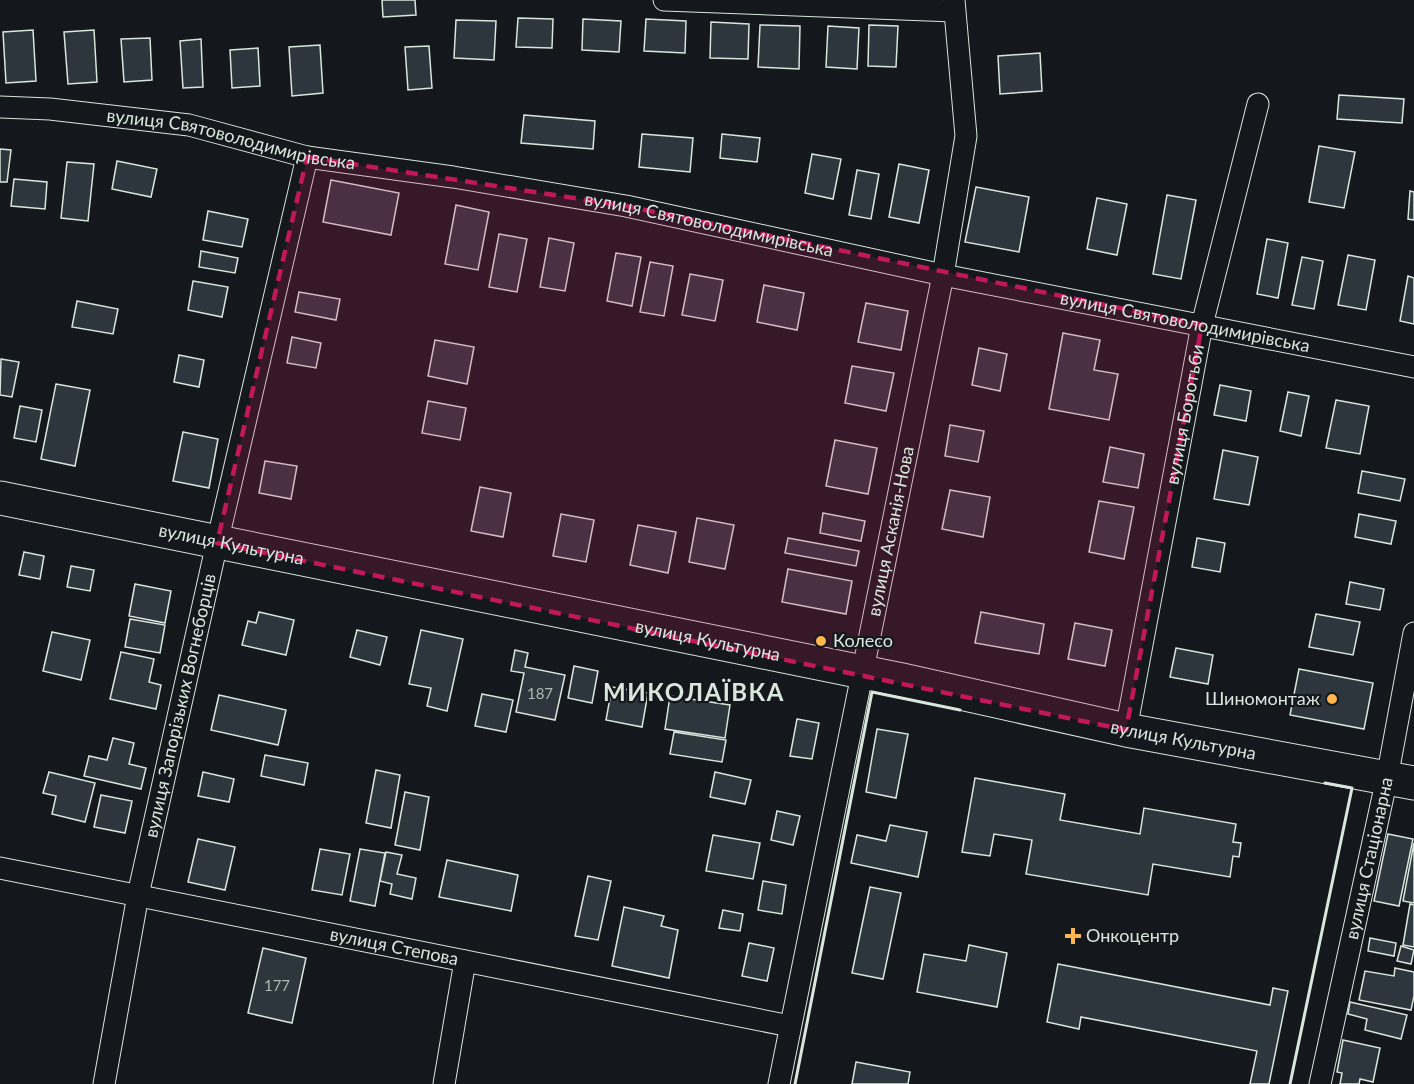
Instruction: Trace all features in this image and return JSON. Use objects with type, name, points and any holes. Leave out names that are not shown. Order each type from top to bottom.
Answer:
[{"type":"main road","name":"вулиця Культурна","points":[[0,498],[863,673],[1126,730],[1401,780]]},
{"type":"street","name":"вулиця Асканія-Нова","points":[[664,0],[954,6],[966,136],[944,275],[779,1084]]},
{"type":"street","name":"вулиця Боротьби","points":[[1126,730],[1202,325],[1258,104]]},
{"type":"street","name":"вулиця Святоволодимирівська","points":[[0,107],[50,109],[189,125],[307,157],[453,177],[626,206],[944,275],[1414,367]]},
{"type":"street","name":"вулиця Запорізьких Вогнеборців","points":[[104,1084],[138,895],[307,157]]},
{"type":"street","name":"вулиця Стаціонарна","points":[[1320,1084],[1401,780],[1414,633]]},
{"type":"street","name":"вулиця Степова","points":[[0,868],[790,1026]]},
{"type":"street","points":[[444,1084],[465,962]]},
{"type":"highlighted area","points":[[307,157],[626,206],[1202,325],[1126,730],[217,543]]},
{"type":"building","points":[[382,0],[415,0],[416,15],[383,17]]},
{"type":"building","points":[[518,18],[553,19],[552,48],[516,47]]},
{"type":"building","points":[[583,19],[621,21],[619,52],[582,50]]},
{"type":"building","points":[[646,19],[686,21],[685,53],[644,51]]},
{"type":"building","points":[[456,20],[496,21],[494,60],[454,58]]},
{"type":"building","points":[[711,22],[749,24],[748,59],[710,58]]},
{"type":"building","points":[[760,25],[800,26],[799,69],[758,67]]},
{"type":"building","points":[[869,25],[898,26],[896,67],[868,66]]},
{"type":"building","points":[[828,26],[859,28],[857,69],[826,67]]},
{"type":"building","points":[[33,30],[36,81],[6,83],[3,32]]},
{"type":"building","points":[[94,30],[97,82],[68,84],[64,32]]},
{"type":"building","points":[[150,38],[152,80],[124,82],[121,39]]},
{"type":"building","points":[[201,39],[203,87],[183,88],[180,41]]},
{"type":"building","points":[[320,45],[323,93],[292,96],[289,47]]},
{"type":"building","points":[[429,46],[432,88],[408,90],[405,47]]},
{"type":"building","points":[[258,48],[260,86],[232,88],[230,50]]},
{"type":"building","points":[[1040,53],[1042,91],[1000,94],[998,56]]},
{"type":"building","points":[[1339,95],[1404,99],[1402,123],[1337,119]]},
{"type":"building","points":[[524,115],[595,121],[593,149],[521,143]]},
{"type":"building","points":[[642,134],[693,138],[690,172],[639,167]]},
{"type":"building","points":[[722,134],[760,138],[757,162],[720,158]]},
{"type":"building","points":[[1319,146],[1355,152],[1344,208],[1309,202]]},
{"type":"building","points":[[0,149],[11,150],[7,182],[0,182]]},
{"type":"building","points":[[812,154],[841,159],[833,199],[805,193]]},
{"type":"building","points":[[117,161],[157,169],[151,197],[112,189]]},
{"type":"building","points":[[67,162],[94,164],[88,221],[61,218]]},
{"type":"building","points":[[899,164],[929,170],[919,223],[889,217]]},
{"type":"building","points":[[857,170],[879,174],[871,219],[849,215]]},
{"type":"building","points":[[14,179],[47,182],[45,209],[11,206]]},
{"type":"building","points":[[331,180],[399,193],[391,235],[323,222]]},
{"type":"building","points":[[976,187],[1029,197],[1019,252],[965,242]]},
{"type":"building","points":[[1410,191],[1414,192],[1414,220],[1408,219]]},
{"type":"building","points":[[1167,195],[1196,200],[1181,279],[1153,274]]},
{"type":"building","points":[[1097,198],[1127,204],[1117,255],[1087,249]]},
{"type":"building","points":[[456,205],[489,212],[478,270],[445,264]]},
{"type":"building","points":[[208,211],[248,219],[242,247],[203,240]]},
{"type":"building","points":[[499,234],[527,239],[517,292],[489,287]]},
{"type":"building","points":[[549,238],[574,243],[565,291],[540,287]]},
{"type":"building","points":[[1267,239],[1288,243],[1278,298],[1257,294]]},
{"type":"building","points":[[201,251],[238,258],[235,273],[199,267]]},
{"type":"building","points":[[616,253],[641,257],[632,306],[607,301]]},
{"type":"building","points":[[1348,255],[1375,260],[1366,310],[1338,305]]},
{"type":"building","points":[[1302,257],[1323,261],[1314,309],[1292,305]]},
{"type":"building","points":[[650,262],[673,266],[664,316],[640,312]]},
{"type":"building","points":[[690,274],[723,280],[715,321],[682,315]]},
{"type":"building","points":[[1408,276],[1414,278],[1414,324],[1400,321]]},
{"type":"building","points":[[193,281],[228,287],[222,317],[188,310]]},
{"type":"building","points":[[764,285],[804,293],[797,330],[757,322]]},
{"type":"building","points":[[299,292],[340,299],[336,320],[295,312]]},
{"type":"building","points":[[77,301],[118,309],[113,334],[72,327]]},
{"type":"building","points":[[866,303],[908,311],[901,350],[858,342]]},
{"type":"building","points":[[1063,333],[1100,340],[1094,370],[1118,374],[1109,420],[1049,409]]},
{"type":"building","points":[[292,337],[321,343],[316,368],[287,363]]},
{"type":"building","points":[[435,340],[474,347],[467,384],[428,376]]},
{"type":"building","points":[[979,348],[1007,354],[1000,391],[972,385]]},
{"type":"building","points":[[179,355],[204,360],[199,387],[174,382]]},
{"type":"building","points":[[1,359],[19,362],[12,397],[0,395]]},
{"type":"building","points":[[852,366],[894,373],[886,411],[845,403]]},
{"type":"building","points":[[56,384],[90,390],[75,466],[41,459]]},
{"type":"building","points":[[1220,385],[1251,391],[1246,421],[1214,415]]},
{"type":"building","points":[[1288,392],[1309,396],[1301,436],[1280,431]]},
{"type":"building","points":[[1336,400],[1369,406],[1360,454],[1326,448]]},
{"type":"building","points":[[428,401],[466,408],[460,440],[422,433]]},
{"type":"building","points":[[20,406],[42,410],[36,442],[14,438]]},
{"type":"building","points":[[950,425],[984,431],[978,462],[945,456]]},
{"type":"building","points":[[183,432],[218,439],[209,488],[173,481]]},
{"type":"building","points":[[835,440],[877,448],[868,494],[826,486]]},
{"type":"building","points":[[1110,447],[1144,454],[1138,488],[1103,482]]},
{"type":"building","points":[[1223,450],[1258,457],[1249,505],[1214,499]]},
{"type":"building","points":[[265,461],[297,466],[291,499],[259,493]]},
{"type":"building","points":[[1362,471],[1405,479],[1400,501],[1358,493]]},
{"type":"building","points":[[480,487],[511,493],[503,537],[471,531]]},
{"type":"building","points":[[950,490],[990,497],[983,537],[942,529]]},
{"type":"building","points":[[1099,501],[1134,507],[1124,559],[1089,552]]},
{"type":"building","points":[[823,513],[865,521],[861,541],[820,533]]},
{"type":"building","points":[[561,514],[594,520],[586,562],[553,556]]},
{"type":"building","points":[[1359,514],[1396,521],[1391,544],[1355,537]]},
{"type":"building","points":[[697,518],[734,525],[725,569],[689,562]]},
{"type":"building","points":[[638,525],[676,532],[668,573],[630,565]]},
{"type":"building","points":[[788,538],[859,551],[856,566],[785,553]]},
{"type":"building","points":[[1197,538],[1225,543],[1220,572],[1192,567]]},
{"type":"building","points":[[24,552],[44,556],[40,579],[19,575]]},
{"type":"building","points":[[71,566],[94,570],[90,591],[67,587]]},
{"type":"building","points":[[788,569],[852,581],[846,614],[782,602]]},
{"type":"building","points":[[1350,582],[1384,589],[1380,610],[1346,604]]},
{"type":"building","points":[[135,584],[171,591],[165,623],[129,616]]},
{"type":"building","points":[[259,612],[294,620],[286,655],[242,645],[248,621],[256,623]]},
{"type":"building","points":[[981,612],[1044,624],[1039,654],[975,643]]},
{"type":"building","points":[[1316,614],[1360,622],[1353,655],[1309,647]]},
{"type":"building","points":[[130,619],[165,625],[160,653],[125,647]]},
{"type":"building","points":[[1075,623],[1112,630],[1105,666],[1068,659]]},
{"type":"building","points":[[357,630],[387,637],[380,665],[350,657]]},
{"type":"building","points":[[421,630],[463,639],[447,711],[427,706],[431,688],[409,684]]},
{"type":"building","points":[[52,632],[90,640],[81,680],[43,671]]},
{"type":"building","points":[[1176,648],[1213,655],[1208,684],[1170,677]]},
{"type":"building","points":[[515,650],[528,653],[525,667],[565,675],[555,720],[516,712],[524,673],[511,671]]},
{"type":"building","points":[[121,652],[154,659],[149,682],[161,685],[156,709],[110,699]]},
{"type":"building","points":[[574,666],[598,671],[592,703],[568,698]]},
{"type":"building","points":[[1299,669],[1373,683],[1364,729],[1290,715]]},
{"type":"building","points":[[612,687],[648,693],[642,727],[606,720]]},
{"type":"building","points":[[482,694],[513,700],[506,732],[475,726]]},
{"type":"building","points":[[219,695],[286,710],[278,745],[211,730]]},
{"type":"building","points":[[670,696],[730,705],[725,738],[665,729]]},
{"type":"building","points":[[797,719],[819,723],[812,759],[790,756]]},
{"type":"building","points":[[877,729],[908,734],[896,798],[866,792]]},
{"type":"building","points":[[674,732],[726,740],[722,762],[670,754]]},
{"type":"building","points":[[113,738],[134,743],[129,764],[146,768],[141,789],[84,776],[89,756],[107,760]]},
{"type":"building","points":[[265,755],[308,763],[304,785],[261,776]]},
{"type":"building","points":[[376,770],[400,775],[391,828],[366,823]]},
{"type":"building","points":[[49,772],[95,783],[85,822],[52,814],[56,796],[43,793]]},
{"type":"building","points":[[203,772],[234,779],[229,802],[198,796]]},
{"type":"building","points":[[715,772],[751,780],[745,804],[710,797]]},
{"type":"building","points":[[975,778],[1065,794],[1060,820],[1140,834],[1144,808],[1236,824],[1233,842],[1241,843],[1239,857],[1233,856],[1230,877],[1153,864],[1148,895],[1026,874],[1032,840],[994,834],[990,856],[962,852]]},
{"type":"building","points":[[405,792],[429,797],[420,850],[395,845]]},
{"type":"building","points":[[101,795],[132,801],[125,833],[94,827]]},
{"type":"building","points":[[777,811],[800,816],[793,845],[771,840]]},
{"type":"building","points":[[890,825],[927,832],[918,877],[851,863],[857,835],[886,841]]},
{"type":"building","points":[[1388,834],[1413,839],[1399,906],[1374,901]]},
{"type":"building","points":[[713,835],[760,843],[753,879],[706,871]]},
{"type":"building","points":[[198,839],[235,847],[225,890],[188,882]]},
{"type":"building","points":[[1414,843],[1414,903],[1403,901]]},
{"type":"building","points":[[320,849],[350,854],[342,895],[312,890]]},
{"type":"building","points":[[360,849],[385,853],[375,906],[350,901]]},
{"type":"building","points":[[386,852],[402,855],[397,874],[416,878],[412,899],[390,894],[392,884],[380,881]]},
{"type":"building","points":[[447,860],[518,875],[511,911],[439,897]]},
{"type":"building","points":[[588,876],[611,881],[598,940],[575,936]]},
{"type":"building","points":[[763,881],[786,885],[782,914],[758,910]]},
{"type":"building","points":[[870,887],[901,893],[883,979],[852,973]]},
{"type":"building","points":[[1410,904],[1414,905],[1414,947],[1403,945]]},
{"type":"building","points":[[624,907],[664,916],[661,926],[678,930],[669,978],[612,966]]},
{"type":"building","points":[[723,910],[743,914],[740,931],[719,928]]},
{"type":"building","points":[[1370,938],[1396,943],[1394,956],[1368,951]]},
{"type":"building","points":[[749,943],[774,948],[767,981],[742,976]]},
{"type":"building","points":[[969,945],[1007,953],[997,1007],[917,992],[924,954],[966,961]]},
{"type":"building","points":[[1401,946],[1414,950],[1411,964],[1397,961]]},
{"type":"building","points":[[263,948],[306,958],[292,1023],[248,1013]]},
{"type":"building","points":[[1058,964],[1270,1005],[1273,988],[1288,991],[1269,1084],[1250,1084],[1257,1051],[1081,1017],[1079,1029],[1047,1022]]},
{"type":"building","points":[[1395,968],[1414,972],[1414,996],[1411,1010],[1359,1000],[1365,971],[1394,976]]},
{"type":"building","points":[[1350,1002],[1407,1015],[1401,1039],[1365,1030],[1367,1019],[1348,1014]]},
{"type":"building","points":[[1343,1040],[1380,1048],[1373,1082],[1360,1079],[1359,1084],[1340,1084],[1342,1073],[1337,1072]]},
{"type":"building","points":[[856,1062],[910,1072],[908,1084],[852,1084]]},
{"type":"wall","points":[[795,1084],[872,692],[960,710]]},
{"type":"wall","points":[[1290,1084],[1352,788],[1325,783]]},
{"type":"place","name":"Колесо","points":[[821,641]]},
{"type":"place","name":"Шиномонтаж","points":[[1332,699]]},
{"type":"place","name":"Онкоцентр","points":[[1073,936]]},
{"type":"district","name":"МИКОЛАЇВКА","points":[[694,693]]}]
